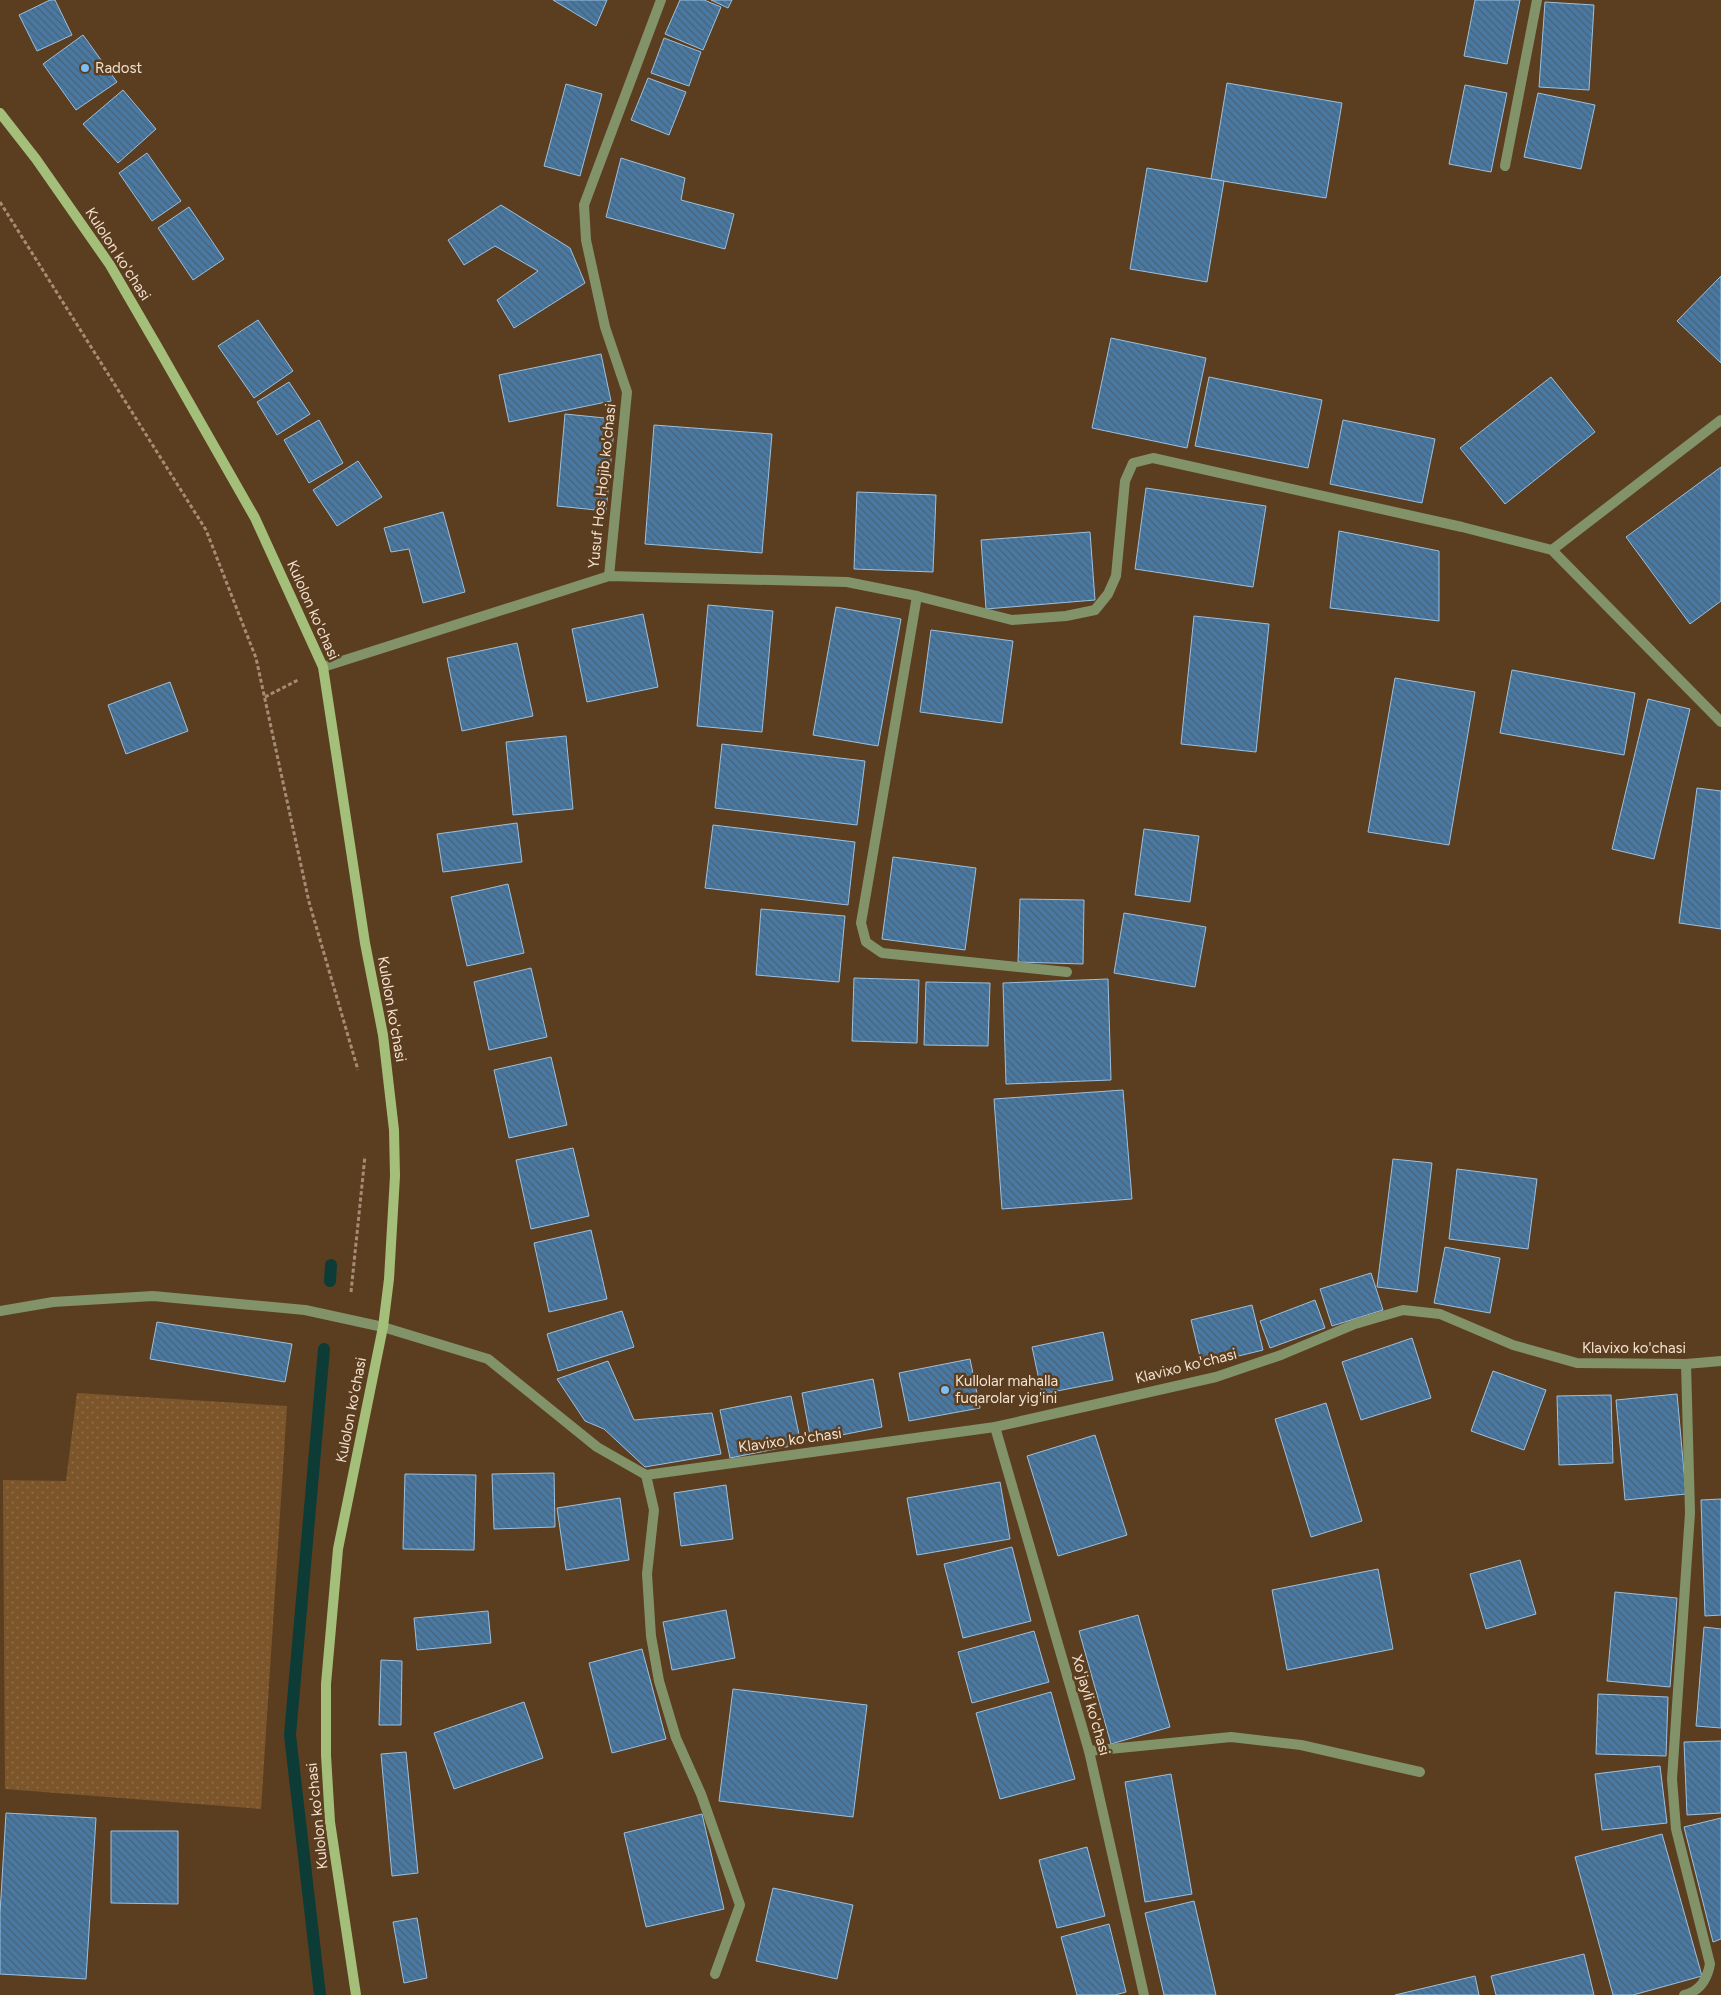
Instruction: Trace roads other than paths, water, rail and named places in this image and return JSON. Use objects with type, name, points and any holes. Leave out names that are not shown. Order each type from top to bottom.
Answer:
[{"type":"main road","name":"Kulolon ko'chasi","points":[[0,113],[36,159],[110,264],[158,346],[255,518],[323,667],[365,943],[390,1082],[395,1176],[389,1279],[383,1327],[338,1549],[326,1684],[326,1755],[330,1822],[356,1995]]},
{"type":"street","name":"Yusuf Hos Hojib ko'chasi","points":[[323,667],[609,576],[627,392],[603,317],[586,240],[584,205],[661,0]]},
{"type":"street","points":[[1505,166],[1537,0]]},
{"type":"street","points":[[1552,550],[1721,420]]},
{"type":"street","points":[[609,576],[847,582],[917,596],[1012,620],[1066,616],[1094,610],[1108,594],[1116,576],[1125,481],[1133,463],[1153,458],[1462,526],[1552,550],[1721,722]]},
{"type":"street","points":[[917,596],[861,923],[866,942],[882,954],[1067,972]]},
{"type":"street","points":[[0,1311],[53,1302],[153,1296],[305,1310],[383,1327],[488,1359],[596,1448],[646,1475],[654,1510],[647,1574],[651,1636],[658,1681],[676,1738],[701,1794],[740,1905],[715,1974]]},
{"type":"street","name":"Klavixo ko'chasi","points":[[646,1475],[995,1427],[1216,1377],[1281,1355],[1355,1324],[1403,1310],[1440,1314],[1514,1345],[1577,1363],[1686,1364],[1721,1361]]},
{"type":"street","points":[[1684,1995],[1693,1992],[1707,1979],[1710,1964],[1676,1829],[1672,1779],[1690,1512],[1686,1364]]},
{"type":"street","name":"Xo'jayli ko'chasi","points":[[995,1427],[1089,1751],[1144,1995]]},
{"type":"street","points":[[1089,1751],[1231,1737],[1301,1745],[1420,1772]]},
{"type":"waterway","points":[[330,1281],[331,1265]]},
{"type":"waterway","points":[[320,1995],[290,1735],[324,1349]]},
{"type":"place","name":"Radost","points":[[85,68]]},
{"type":"place","name":"Kullolar mahalla fuqarolar yig'ini","points":[[945,1390]]}]
